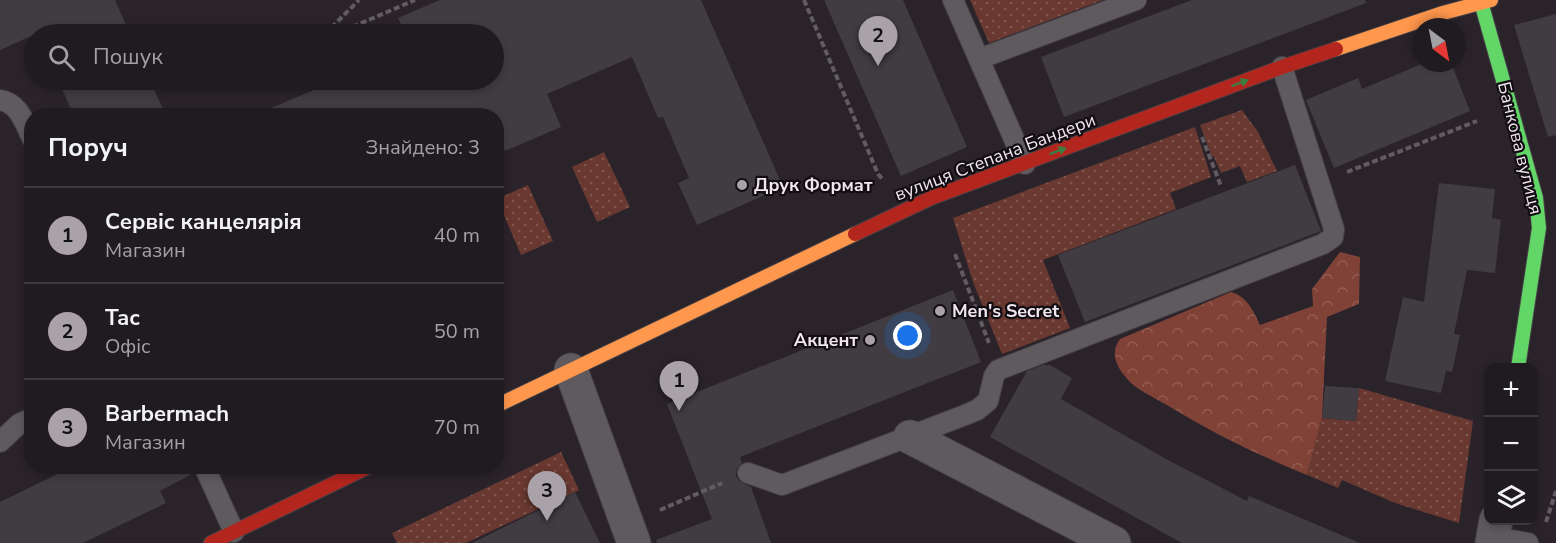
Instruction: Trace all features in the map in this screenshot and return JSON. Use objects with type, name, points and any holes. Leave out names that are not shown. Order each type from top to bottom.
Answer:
[{"type":"street","name":"вулиця Степана Бандери","points":[[504,402],[931,198],[1281,67],[1486,1]]},
{"type":"street","name":"Банкова вулиця","points":[[1486,1],[1536,198],[1539,228],[1519,363]]},
{"type":"street","points":[[571,370],[631,534]]},
{"type":"street","points":[[910,437],[1114,543]]},
{"type":"street","points":[[211,543],[354,474]]},
{"type":"lane","points":[[953,0],[1025,164]]},
{"type":"lane","points":[[979,59],[1136,0]]},
{"type":"lane","points":[[748,473],[782,485],[910,437],[977,410],[988,401],[994,376],[998,370],[1323,244],[1332,237],[1334,229],[1281,67]]},
{"type":"lane","points":[[0,100],[13,104],[24,121]]},
{"type":"lane","points":[[0,442],[24,422]]},
{"type":"lane","points":[[208,474],[234,532]]},
{"type":"lane","points":[[1494,534],[1535,538]]},
{"type":"path","points":[[335,24],[359,0]]},
{"type":"path","points":[[359,24],[415,0]]},
{"type":"path","points":[[804,0],[878,174],[888,184]]},
{"type":"path","points":[[1319,183],[1484,118]]},
{"type":"path","points":[[1199,131],[1221,186]]},
{"type":"path","points":[[955,255],[998,370]]},
{"type":"path","points":[[1535,538],[1556,491]]},
{"type":"path","points":[[631,534],[700,492]]},
{"type":"shaded area","points":[[970,0],[1103,0],[989,43]]},
{"type":"shaded area","points":[[1242,110],[1258,132],[1277,171],[1247,182],[1240,166],[1221,173],[1212,157],[1200,125]]},
{"type":"shaded area","points":[[1195,127],[1211,177],[1170,193],[1176,209],[1043,260],[1070,328],[1002,354],[973,282],[953,218]]},
{"type":"shaded area","points":[[604,152],[630,207],[597,222],[572,167]]},
{"type":"shaded area","points":[[528,185],[553,241],[521,255],[504,215],[504,196]]},
{"type":"shaded area","points":[[1359,388],[1473,421],[1459,523],[1395,503],[1342,480],[1338,488],[1307,475],[1322,418],[1356,421]]},
{"type":"shaded area","points":[[561,452],[579,490],[466,543],[397,543],[392,533]]},
{"type":"green space","points":[[1340,252],[1360,257],[1359,304],[1327,317],[1322,418],[1307,475],[1201,425],[1139,389],[1119,368],[1115,351],[1120,339],[1231,292],[1246,301],[1260,325],[1313,306],[1312,289]]},
{"type":"building","points":[[0,0],[115,0],[126,24],[24,24],[24,39],[0,50]]},
{"type":"building","points":[[440,0],[701,0],[783,187],[697,225],[678,183],[689,178],[663,117],[658,118],[632,57],[547,94],[561,127],[505,151],[504,108],[272,108],[314,90],[504,90],[504,24],[401,24],[398,18]]},
{"type":"building","points":[[824,0],[903,0],[967,147],[901,176]]},
{"type":"building","points":[[1192,0],[1365,0],[1366,3],[1064,117],[1041,57]]},
{"type":"building","points":[[1556,14],[1556,135],[1548,137],[1514,25]]},
{"type":"building","points":[[1412,68],[1412,72],[1455,72],[1470,111],[1334,168],[1306,100],[1358,78],[1362,89]]},
{"type":"building","points":[[62,90],[154,90],[162,108],[70,108]]},
{"type":"building","points":[[1295,165],[1321,231],[1085,322],[1058,255]]},
{"type":"building","points":[[1439,183],[1495,189],[1492,218],[1501,220],[1495,273],[1467,270],[1454,334],[1460,335],[1452,372],[1446,371],[1441,393],[1385,381],[1403,297],[1424,302]]},
{"type":"building","points":[[953,290],[981,362],[740,457],[742,463],[737,468],[736,476],[739,481],[751,487],[771,543],[657,543],[656,540],[712,519],[667,404]]},
{"type":"building","points":[[1050,365],[1072,378],[1061,399],[1166,459],[1247,501],[1249,496],[1360,543],[1182,543],[990,437],[1027,371]]},
{"type":"building","points":[[1325,386],[1359,388],[1356,421],[1322,418]]},
{"type":"building","points":[[58,474],[192,474],[160,491],[166,503],[83,543],[0,543],[0,502]]},
{"type":"building","points":[[575,492],[600,543],[472,543]]},
{"type":"traffic: fast","points":[[1481,2],[1536,198],[1539,228],[1519,363]]},
{"type":"traffic: slow","points":[[1336,49],[1443,13],[1491,0]]},
{"type":"traffic: slow","points":[[504,402],[855,234]]},
{"type":"traffic: jam","points":[[855,234],[931,198],[1336,49]]},
{"type":"traffic: jam","points":[[211,543],[353,474]]},
{"type":"place","name":"Тас","points":[[878,66]]},
{"type":"place","name":"Друк Формат","points":[[742,185]]},
{"type":"place","name":"Men's Secret","points":[[940,311]]},
{"type":"place","name":"Акцент","points":[[870,340]]},
{"type":"place","name":"Сервіс канцелярія","points":[[679,411]]},
{"type":"place","name":"Barbermach","points":[[547,521]]}]
